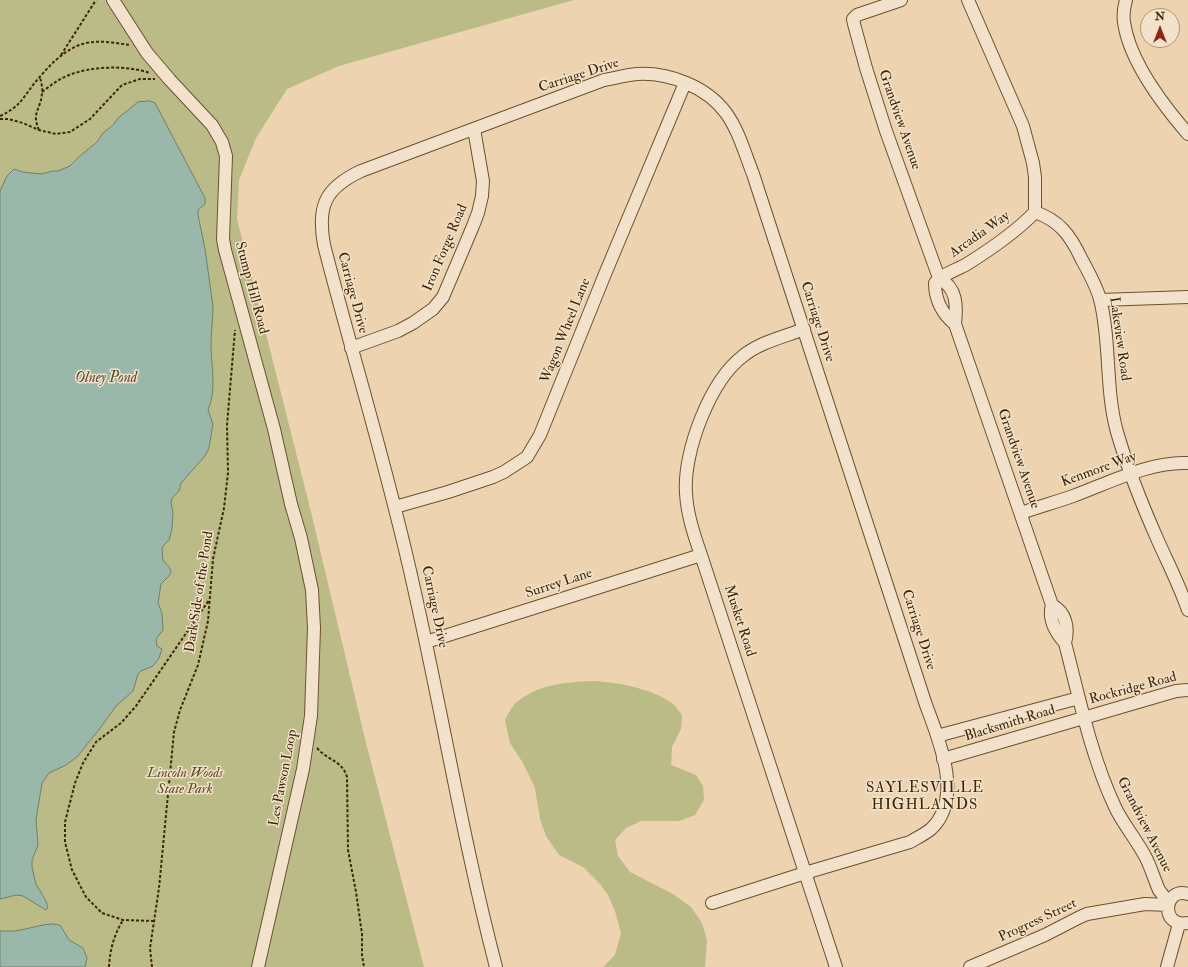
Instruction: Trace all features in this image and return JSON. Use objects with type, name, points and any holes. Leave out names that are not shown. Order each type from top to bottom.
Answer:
[{"type":"street","name":"Stump Hill Road","points":[[113,0],[142,46],[170,80],[212,125],[219,134],[225,149],[226,182],[223,239],[225,250],[274,429],[312,590]]},
{"type":"street","name":"Grandview Avenue","points":[[901,0],[857,15],[853,19],[866,68],[886,131],[939,278],[949,285],[954,297],[956,310],[955,324],[1052,605],[1050,611],[1053,624],[1065,643],[1097,760],[1115,807],[1152,869],[1160,891],[1168,904],[1167,909],[1169,916],[1174,921],[1183,923]]},
{"type":"street","points":[[968,0],[1023,126],[1034,170],[1035,212]]},
{"type":"street","points":[[1126,0],[1124,8],[1124,22],[1130,46],[1146,78],[1188,134]]},
{"type":"street","name":"Carriage Drive","points":[[496,967],[483,918],[426,642],[395,507],[324,245],[321,229],[324,203],[329,193],[338,184],[361,171],[604,80],[638,74],[663,76],[685,83],[702,91],[716,102],[726,113],[734,127],[753,174],[804,329],[937,736],[947,778],[946,800],[940,818],[932,828],[910,842],[712,903]]},
{"type":"street","name":"Wagon Wheel Lane","points":[[395,507],[493,477],[516,465],[527,457],[540,435],[605,274],[685,83]]},
{"type":"street","name":"Iron Forge Road","points":[[351,348],[413,323],[433,309],[443,297],[473,226],[482,196],[483,181],[474,129]]},
{"type":"street","name":"Arcadia Way","points":[[939,278],[957,271],[992,249],[1026,222],[1035,212]]},
{"type":"street","name":"Lakeview Road","points":[[1035,212],[1051,219],[1066,233],[1096,287],[1100,300],[1107,349],[1113,415],[1131,474],[1188,610]]},
{"type":"street","name":"Grandview Avenue","points":[[939,278],[935,283],[937,299],[944,313],[955,324]]},
{"type":"street","points":[[1100,300],[1188,297]]},
{"type":"street","name":"Musket Road","points":[[804,329],[752,350],[742,356],[715,388],[694,440],[687,462],[686,493],[692,528],[700,555],[836,967]]},
{"type":"street","name":"Kenmore Way","points":[[1021,513],[1071,497],[1131,474],[1166,464],[1188,463]]},
{"type":"street","name":"Surrey Lane","points":[[426,642],[700,555]]},
{"type":"street","name":"Les Pawson Loop","points":[[258,967],[293,816],[308,737],[311,716],[313,668],[314,628],[312,590]]},
{"type":"street","name":"Rockridge Road","points":[[1085,717],[1176,691],[1188,689]]},
{"type":"street","name":"Blacksmith Road","points":[[937,736],[1079,698]]},
{"type":"street","name":"Blacksmith Road","points":[[943,760],[1085,717]]},
{"type":"street","points":[[1168,904],[1173,896],[1184,893],[1188,894]]},
{"type":"street","name":"Progress Street","points":[[970,967],[1045,935],[1084,915],[1145,904],[1168,904]]},
{"type":"street","points":[[1167,967],[1183,923]]},
{"type":"path","points":[[61,56],[96,0]]},
{"type":"path","points":[[0,118],[18,105],[40,77],[61,56],[73,48],[87,43],[111,43],[142,46]]},
{"type":"path","points":[[42,92],[54,83],[69,75],[99,68],[143,71],[170,80]]},
{"type":"path","points":[[39,130],[35,115],[41,102],[42,92],[40,77]]},
{"type":"path","points":[[0,118],[23,123],[39,130],[56,134],[70,132],[90,119],[122,85],[140,79],[170,80]]},
{"type":"path","name":"Dark Side of the Pond","points":[[152,967],[150,948],[160,888],[174,732],[180,710],[198,665],[208,622],[212,560],[224,508],[228,473],[227,425],[236,324]]},
{"type":"path","points":[[154,922],[123,920],[102,913],[86,897],[72,870],[65,842],[65,822],[75,783],[83,763],[96,742],[120,723],[136,706],[210,598]]},
{"type":"path","points":[[308,737],[321,752],[341,765],[345,770],[347,777],[348,850],[362,934],[362,956],[364,967]]},
{"type":"path","points":[[110,967],[110,951],[116,931],[123,920]]},
{"type":"green space","name":"Lincoln Woods State Park","points":[[0,0],[574,0],[339,66],[287,89],[256,138],[239,180],[237,219],[311,512],[365,739],[424,967],[0,967]]},
{"type":"green space","points":[[593,681],[636,687],[647,691],[666,699],[674,705],[682,715],[681,729],[672,747],[671,765],[696,775],[703,786],[704,800],[695,815],[679,821],[641,821],[626,828],[615,840],[618,856],[630,872],[673,894],[691,907],[702,923],[707,940],[705,967],[603,967],[615,955],[621,933],[615,911],[608,895],[600,884],[583,867],[559,855],[546,836],[540,819],[535,788],[523,763],[510,743],[505,720],[515,704],[534,691],[563,683]]},
{"type":"water","name":"Olney Pond","points":[[150,101],[155,103],[205,198],[205,204],[198,210],[198,215],[205,249],[213,307],[211,344],[213,385],[211,402],[208,410],[213,424],[209,448],[205,456],[181,483],[179,491],[172,498],[172,529],[169,540],[163,546],[162,550],[163,560],[170,568],[171,572],[161,584],[158,603],[162,613],[163,630],[156,639],[157,646],[162,649],[159,658],[153,666],[141,671],[138,674],[133,691],[116,706],[77,757],[66,765],[49,773],[42,783],[36,820],[38,845],[32,860],[32,867],[36,884],[46,901],[48,908],[46,910],[23,896],[16,895],[0,899],[0,191],[7,176],[14,169],[23,172],[41,174],[58,171],[70,166],[97,142],[103,133],[113,125],[118,118],[138,102]]},
{"type":"water","points":[[53,924],[60,925],[69,940],[83,948],[87,958],[85,967],[0,967],[0,931],[16,931]]},
{"type":"district","name":"SAYLESVILLE HIGHLANDS","points":[[925,798]]}]
